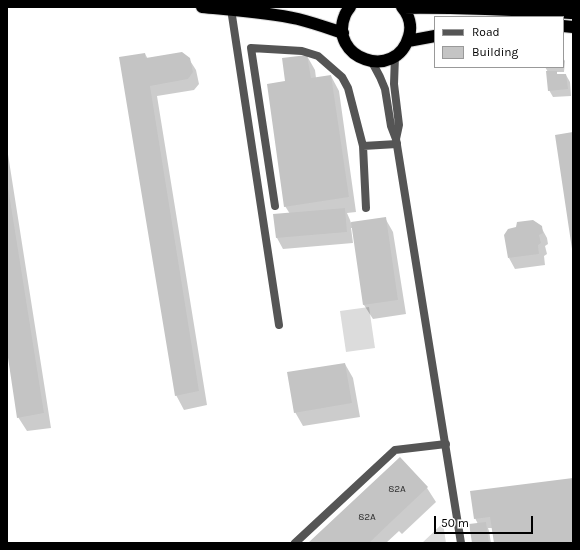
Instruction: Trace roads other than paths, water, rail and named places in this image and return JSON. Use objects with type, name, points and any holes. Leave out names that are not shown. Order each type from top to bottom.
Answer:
[{"type":"highway","points":[[202,7],[231,9],[298,19],[343,34]]},
{"type":"highway","points":[[350,7],[345,15],[343,24],[343,34],[346,44],[361,58],[372,62],[388,60],[403,50],[410,33],[408,16],[403,8]]},
{"type":"highway","points":[[403,8],[499,8],[573,13]]},
{"type":"highway","points":[[408,41],[434,36]]},
{"type":"street","points":[[231,9],[279,325]]},
{"type":"street","points":[[275,206],[251,48],[302,51],[318,56],[342,77],[348,88],[363,146],[366,208]]},
{"type":"street","points":[[395,56],[394,84],[399,125],[396,141]]},
{"type":"street","points":[[372,62],[385,89],[391,126],[396,141],[461,543]]},
{"type":"street","points":[[363,146],[396,141]]},
{"type":"street","points":[[295,543],[395,450],[446,444]]}]
